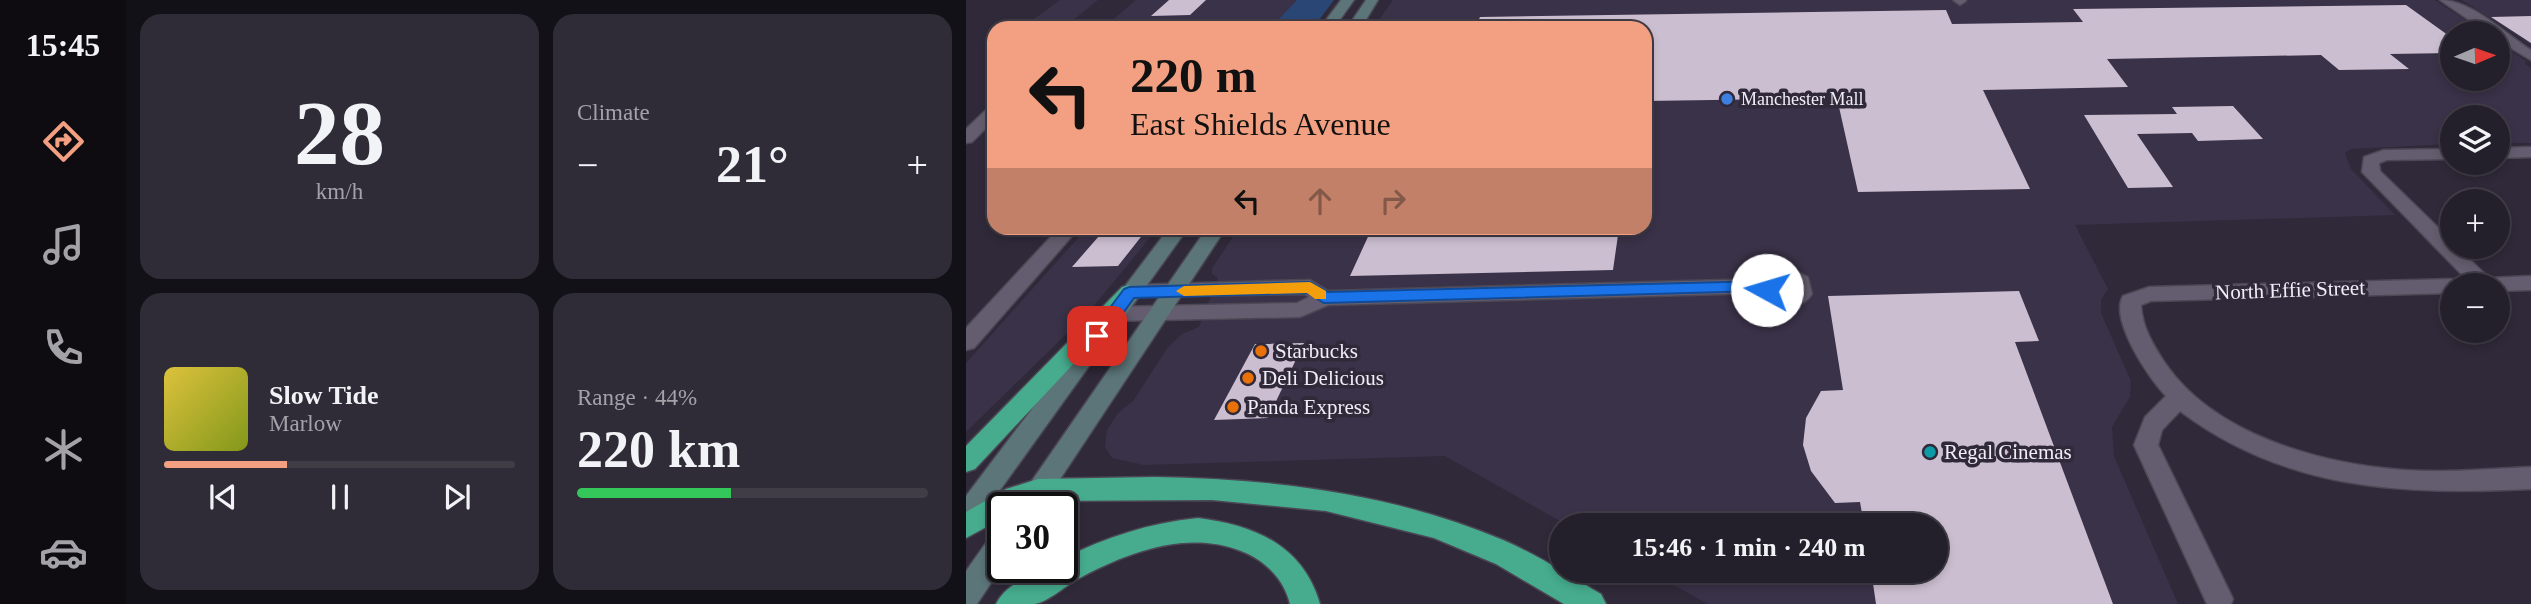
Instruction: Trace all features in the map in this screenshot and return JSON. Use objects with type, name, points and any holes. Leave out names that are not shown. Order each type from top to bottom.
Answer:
[{"type":"highway","points":[[966,462],[1129,292]]},
{"type":"highway","points":[[1078,496],[1223,488],[1347,502],[1494,549],[1591,604]]},
{"type":"highway","points":[[966,526],[987,514]]},
{"type":"highway","points":[[1011,604],[1069,569],[1127,542],[1193,531],[1223,533],[1250,540],[1277,555],[1292,573],[1305,604]]},
{"type":"main road","points":[[1332,21],[1348,0]]},
{"type":"main road","points":[[1358,21],[1372,0]]},
{"type":"main road","points":[[966,517],[1173,235]]},
{"type":"main road","points":[[1037,492],[1211,235]]},
{"type":"main road","points":[[966,595],[987,565]]},
{"type":"street","points":[[2446,0],[2478,21]]},
{"type":"street","points":[[2510,42],[2531,56]]},
{"type":"street","points":[[966,138],[980,126]]},
{"type":"street","points":[[2510,153],[2531,152]]},
{"type":"street","points":[[2440,154],[2384,155],[2370,161],[2371,172],[2472,273]]},
{"type":"street","points":[[966,342],[1063,235]]},
{"type":"street","points":[[2510,284],[2531,284]]},
{"type":"street","points":[[1113,314],[1300,310],[1324,298],[1767,286]]},
{"type":"street","name":"North Effie Street","points":[[2179,398],[2158,375],[2129,317],[2130,301],[2150,294],[2440,286]]},
{"type":"street","points":[[1129,292],[1310,288],[1324,298]]},
{"type":"street","points":[[2221,602],[2146,444],[2148,430],[2155,419],[2179,398],[2213,422],[2252,442],[2342,470],[2382,478],[2429,481],[2531,478]]},
{"type":"shaded area","points":[[1060,0],[1098,0],[1072,21],[1031,21]]},
{"type":"shaded area","points":[[1136,0],[1297,0],[1277,21],[1111,21]]},
{"type":"shaded area","points":[[1393,0],[2435,0],[2467,21],[2440,21],[2440,91],[2510,91],[2510,51],[2526,61],[2525,64],[2531,68],[2531,143],[2510,143],[2510,105],[2440,105],[2440,145],[2351,149],[2345,153],[2351,169],[2395,215],[2075,225],[2108,289],[2101,300],[2101,313],[2131,381],[2130,397],[2112,427],[2114,456],[2178,604],[1708,604],[1670,583],[1948,583],[1948,513],[1549,515],[1445,456],[1144,465],[1112,458],[1105,447],[1107,430],[1118,413],[1133,401],[1168,347],[1182,334],[1199,327],[1218,278],[1212,274],[1212,268],[1234,235],[1652,235],[1652,21],[1378,21]]},
{"type":"shaded area","points":[[2462,0],[2531,0],[2531,45],[2510,31],[2510,21],[2494,21]]},
{"type":"shaded area","points":[[1081,235],[1152,235],[1088,313],[966,432],[966,363]]},
{"type":"water","points":[[1297,0],[1334,0],[1318,21],[1277,21]]},
{"type":"building","points":[[1169,0],[1206,0],[1190,15],[1151,16]]},
{"type":"building","name":"Manchester Mall","points":[[2406,5],[2440,29],[2440,53],[2390,54],[2409,69],[2339,70],[2321,55],[2107,59],[2128,87],[1983,90],[2030,189],[1858,192],[1837,98],[1652,101],[1652,21],[1478,21],[1480,17],[1946,10],[1952,24],[2083,22],[2073,9]]},
{"type":"building","points":[[2531,16],[2531,43],[2510,29],[2510,21],[2497,21],[2491,17]]},
{"type":"building","points":[[2233,106],[2263,139],[2198,141],[2192,133],[2137,134],[2173,187],[2128,188],[2084,115],[2177,114],[2172,107]]},
{"type":"building","points":[[1100,235],[1142,235],[1118,266],[1072,267]]},
{"type":"building","points":[[1369,235],[1618,235],[1613,270],[1350,276]]},
{"type":"building","name":"Regal Cinemas","points":[[2019,291],[2039,341],[2015,342],[2113,604],[1876,604],[1873,583],[1948,583],[1948,513],[1862,513],[1860,502],[1835,503],[1811,471],[1803,445],[1806,418],[1821,391],[1843,390],[1828,296]]},
{"type":"building","points":[[1304,343],[1268,418],[1214,420],[1255,344]]},
{"type":"slow traffic","points":[[1184,291],[1310,288],[1321,295]]},
{"type":"place","name":"Manchester Mall","points":[[1727,99]]},
{"type":"place","name":"Starbucks","points":[[1261,351]]},
{"type":"place","name":"Deli Delicious","points":[[1248,378]]},
{"type":"place","name":"Panda Express","points":[[1233,407]]},
{"type":"place","name":"Regal Cinemas","points":[[1930,452]]},
{"type":"route","points":[[1097,336],[1129,292],[1310,288],[1324,298],[1767,286],[1767,290]]}]
